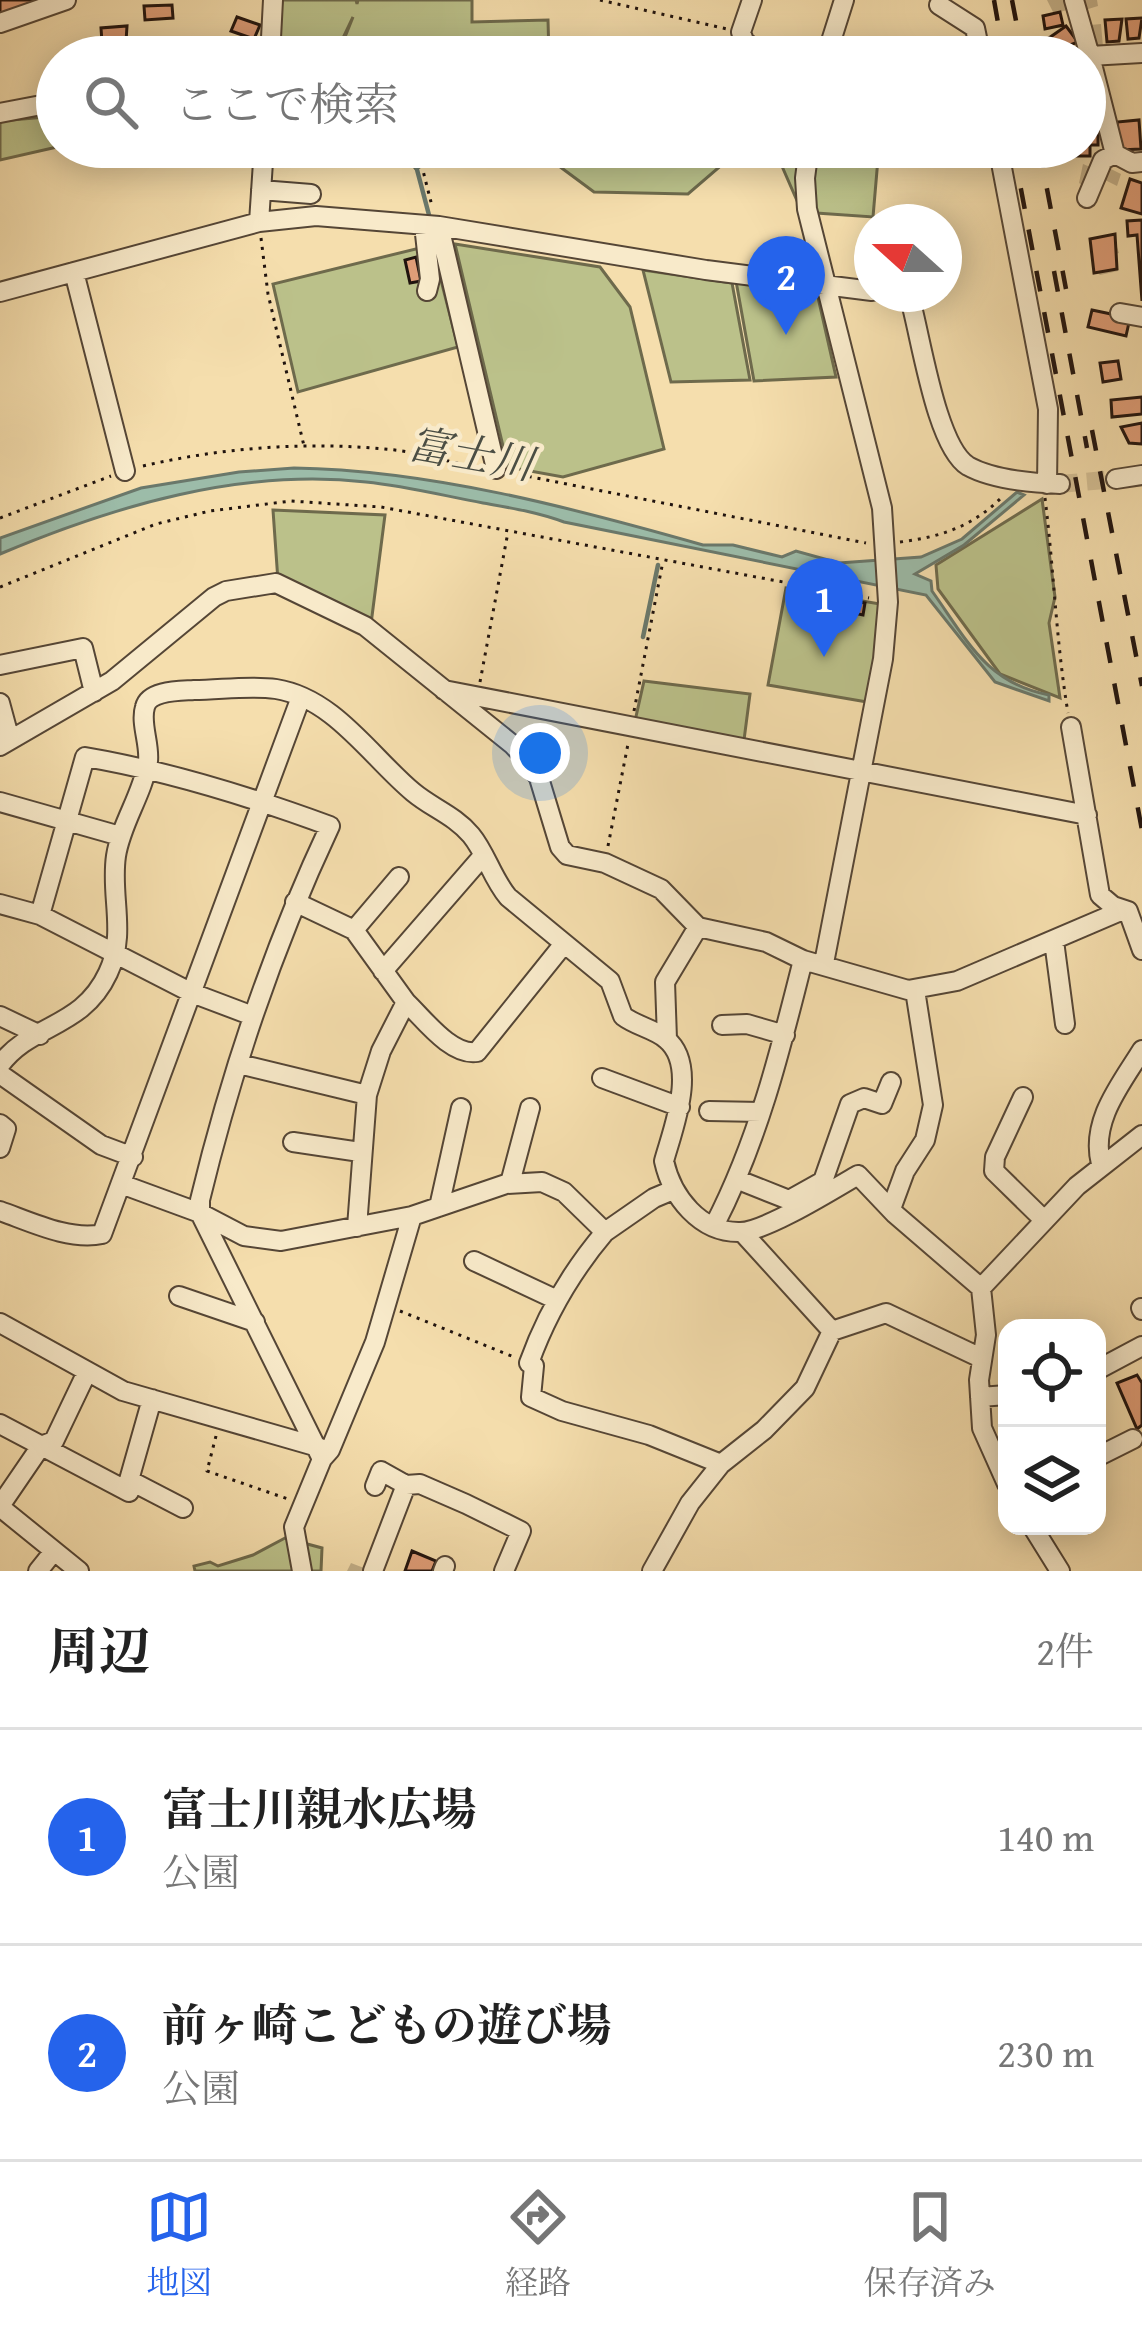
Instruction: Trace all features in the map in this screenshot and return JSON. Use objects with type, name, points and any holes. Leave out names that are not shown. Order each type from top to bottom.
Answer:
[{"type":"street","points":[[0,23],[66,0]]},
{"type":"street","points":[[271,36],[272,0]]},
{"type":"street","points":[[742,36],[752,0]]},
{"type":"street","points":[[833,36],[844,0]]},
{"type":"street","points":[[1074,0],[1084,36]]},
{"type":"street","points":[[939,5],[975,28],[977,36]]},
{"type":"street","points":[[1106,55],[1142,53]]},
{"type":"street","points":[[0,112],[36,106]]},
{"type":"street","points":[[1106,119],[1115,154],[1132,163],[1142,162]]},
{"type":"street","points":[[1106,158],[1115,154]]},
{"type":"street","points":[[259,222],[263,168]]},
{"type":"street","points":[[714,1226],[736,1179],[814,962],[862,770],[887,632],[882,508],[808,209],[806,168]]},
{"type":"street","points":[[913,312],[945,435],[958,457],[970,467],[1050,484],[1048,409],[1002,168]]},
{"type":"street","points":[[1087,198],[1100,168]]},
{"type":"street","points":[[261,190],[311,194]]},
{"type":"street","points":[[0,292],[259,222],[316,216],[433,225],[854,289]]},
{"type":"street","points":[[427,292],[433,225]]},
{"type":"street","points":[[433,225],[496,469]]},
{"type":"street","points":[[74,272],[125,470]]},
{"type":"street","points":[[1120,313],[1142,316]]},
{"type":"street","points":[[1116,479],[1142,475]]},
{"type":"street","points":[[0,704],[5,743],[94,692],[214,597],[276,583],[365,626],[513,745],[539,778],[560,847],[567,855],[604,862],[661,889],[698,927],[766,942],[814,962],[915,990],[957,981],[1123,910]]},
{"type":"street","points":[[0,665],[82,648],[94,692]]},
{"type":"street","points":[[0,1065],[19,1045],[83,1009],[96,996],[116,953],[119,913],[114,876],[120,836],[147,769],[144,707],[150,698],[172,691],[275,689],[320,706],[416,795],[452,816],[475,839],[508,897],[610,981],[622,1016],[667,1039]]},
{"type":"street","points":[[439,689],[1087,815]]},
{"type":"street","points":[[0,1211],[61,1232],[102,1234],[301,697]]},
{"type":"street","points":[[1069,718],[1100,895],[1132,919],[1142,950]]},
{"type":"street","points":[[40,915],[85,757],[261,800],[330,826],[295,902],[253,1016],[218,1125],[200,1213],[320,1453],[294,1527],[302,1571]]},
{"type":"street","points":[[0,802],[120,836]]},
{"type":"street","points":[[383,971],[482,857]]},
{"type":"street","points":[[354,930],[399,877]]},
{"type":"street","points":[[295,902],[354,930],[406,1002],[465,1053],[477,1052],[563,945]]},
{"type":"street","points":[[0,904],[40,915],[192,993],[253,1016]]},
{"type":"street","points":[[698,927],[665,982],[667,1039],[679,1065],[677,1131],[664,1162],[673,1190],[701,1222],[743,1233],[832,1331]]},
{"type":"street","points":[[1054,940],[1066,1024]]},
{"type":"street","points":[[891,1209],[905,1172],[925,1140],[933,1105],[915,990]]},
{"type":"street","points":[[357,1227],[367,1095],[381,1051],[406,1002]]},
{"type":"street","points":[[0,1016],[40,1035]]},
{"type":"street","points":[[722,1025],[747,1024],[785,1035]]},
{"type":"street","points":[[1101,1164],[1098,1154],[1109,1102],[1142,1050]]},
{"type":"street","points":[[239,1064],[367,1095]]},
{"type":"street","points":[[0,1074],[101,1144],[133,1156]]},
{"type":"street","points":[[602,1078],[680,1107]]},
{"type":"street","points":[[736,1179],[789,1200],[824,1181],[850,1104],[864,1098],[882,1104],[891,1082]]},
{"type":"street","points":[[1024,1097],[995,1157],[994,1171],[1044,1220]]},
{"type":"street","points":[[439,1207],[461,1108]]},
{"type":"street","points":[[510,1184],[530,1108]]},
{"type":"street","points":[[709,1111],[761,1112]]},
{"type":"street","points":[[0,1124],[6,1129],[0,1148]]},
{"type":"street","points":[[981,1288],[1101,1164],[1142,1135]]},
{"type":"street","points":[[293,1142],[360,1152]]},
{"type":"street","points":[[743,1233],[858,1175],[981,1288],[986,1335],[980,1397],[985,1438],[998,1465]]},
{"type":"street","points":[[122,1184],[200,1213],[244,1236],[281,1240],[412,1216],[510,1184],[542,1182],[564,1192],[605,1232]]},
{"type":"street","points":[[673,1190],[605,1232],[575,1268],[530,1363],[530,1392],[534,1400],[721,1464]]},
{"type":"street","points":[[0,1323],[123,1390],[220,1417],[320,1453],[330,1450],[387,1305],[412,1216]]},
{"type":"street","points":[[474,1262],[557,1300]]},
{"type":"street","points":[[179,1296],[255,1322]]},
{"type":"street","points":[[652,1571],[690,1503],[721,1464],[764,1430],[805,1388],[832,1331],[886,1313],[981,1358]]},
{"type":"street","points":[[1106,1365],[1142,1346]]},
{"type":"street","points":[[79,1571],[0,1506],[41,1445],[54,1442],[87,1372]]},
{"type":"street","points":[[980,1397],[998,1396]]},
{"type":"street","points":[[152,1399],[129,1480],[183,1508]]},
{"type":"street","points":[[0,1424],[129,1492]]},
{"type":"street","points":[[1106,1452],[1133,1439]]},
{"type":"street","points":[[375,1486],[381,1472],[406,1484],[420,1484],[521,1531],[504,1571]]},
{"type":"street","points":[[374,1571],[406,1484]]},
{"type":"street","points":[[1038,1535],[1060,1571]]},
{"type":"street","points":[[38,1571],[54,1551]]},
{"type":"path","points":[[600,0],[741,32]]},
{"type":"path","points":[[422,168],[433,225]]},
{"type":"path","points":[[259,222],[268,294],[305,447]]},
{"type":"path","points":[[0,518],[125,470],[208,452],[305,447],[397,450],[849,541],[886,543],[921,539],[972,523],[1015,480]]},
{"type":"path","points":[[1050,484],[1058,599],[1054,618],[1069,718]]},
{"type":"path","points":[[0,587],[156,524],[210,511],[291,501],[381,507],[888,602]]},
{"type":"path","points":[[478,694],[508,530]]},
{"type":"path","points":[[604,862],[663,559]]},
{"type":"path","points":[[387,1305],[530,1363]]},
{"type":"path","points":[[220,1417],[207,1471],[302,1504]]},
{"type":"green space","points":[[282,0],[356,0],[357,4],[358,0],[472,0],[472,22],[548,20],[548,36],[345,36],[353,17],[344,36],[278,36]]},
{"type":"green space","points":[[36,118],[36,152],[0,160],[0,121]]},
{"type":"green space","points":[[562,168],[718,168],[688,194],[594,192]]},
{"type":"green space","points":[[783,168],[877,168],[874,204],[854,204],[854,216],[802,212]]},
{"type":"green space","points":[[455,244],[600,267],[630,307],[664,449],[563,477],[508,467]]},
{"type":"green space","points":[[432,245],[458,347],[298,392],[273,284]]},
{"type":"green space","points":[[643,270],[732,283],[750,380],[671,382]]},
{"type":"green space","points":[[736,281],[817,293],[836,377],[754,381]]},
{"type":"green space","points":[[1042,499],[1055,597],[1049,623],[1060,698],[1000,674],[938,589],[936,565]]},
{"type":"green space","points":[[273,510],[385,515],[371,624],[278,581]]},
{"type":"green space","points":[[786,588],[880,604],[881,629],[867,702],[768,685]]},
{"type":"green space","points":[[644,681],[750,694],[744,740],[635,721]]},
{"type":"green space","points":[[285,1538],[322,1548],[321,1571],[195,1571],[194,1566],[210,1562],[218,1566]]},
{"type":"shaded area","points":[[294,468],[449,483],[703,545],[733,545],[782,557],[796,551],[839,563],[921,557],[962,539],[1017,492],[1024,495],[964,545],[915,574],[931,581],[932,591],[980,657],[1009,681],[1049,695],[1049,701],[995,682],[926,595],[381,484],[319,479],[225,486],[133,506],[0,554],[0,538],[141,488]]},
{"type":"building","points":[[0,0],[40,0],[0,14]]},
{"type":"building","points":[[172,5],[173,18],[145,20],[144,6]]},
{"type":"building","points":[[1060,12],[1063,25],[1045,29],[1043,16]]},
{"type":"building","points":[[237,17],[260,25],[255,36],[231,31]]},
{"type":"building","points":[[1142,18],[1139,38],[1128,39],[1126,19]]},
{"type":"building","points":[[1122,19],[1119,41],[1107,42],[1105,20]]},
{"type":"building","points":[[127,26],[126,36],[102,36],[101,28]]},
{"type":"building","points":[[1066,26],[1074,36],[1052,36]]},
{"type":"building","points":[[1139,120],[1141,149],[1119,150],[1117,122]]},
{"type":"building","points":[[1130,179],[1142,183],[1142,214],[1121,208]]},
{"type":"building","points":[[1142,220],[1142,301],[1137,235],[1128,236],[1127,221]]},
{"type":"building","points":[[1115,234],[1117,269],[1094,273],[1090,239]]},
{"type":"building","points":[[416,257],[421,281],[410,283],[405,260]]},
{"type":"building","points":[[1092,310],[1130,318],[1126,336],[1088,327]]},
{"type":"building","points":[[1118,361],[1121,379],[1103,382],[1100,363]]},
{"type":"building","points":[[1142,397],[1142,414],[1112,417],[1111,400]]},
{"type":"building","points":[[1142,423],[1142,444],[1129,443],[1121,427]]},
{"type":"building","points":[[833,597],[865,603],[863,615],[830,608]]},
{"type":"building","points":[[1137,1375],[1142,1383],[1142,1425],[1137,1429],[1117,1383]]},
{"type":"building","points":[[412,1551],[436,1561],[432,1571],[405,1571]]},
{"type":"waterway","points":[[417,168],[429,215]]},
{"type":"waterway","points":[[643,637],[658,565]]},
{"type":"tunnel","points":[[1060,484],[1116,479]]},
{"type":"railway","points":[[994,0],[1000,36]]},
{"type":"railway","points":[[1012,0],[1019,36]]},
{"type":"railway","points":[[1017,168],[1142,830]]},
{"type":"railway","points":[[1043,168],[1066,289]]},
{"type":"railway","points":[[1054,271],[1087,448]]},
{"type":"railway","points":[[1092,430],[1142,686]]},
{"type":"place","name":"前ヶ崎こどもの遊び場","points":[[786,335]]},
{"type":"place","name":"富士川親水広場","points":[[824,657]]},
{"type":"water label","name":"富士川","points":[[471,453]]}]
